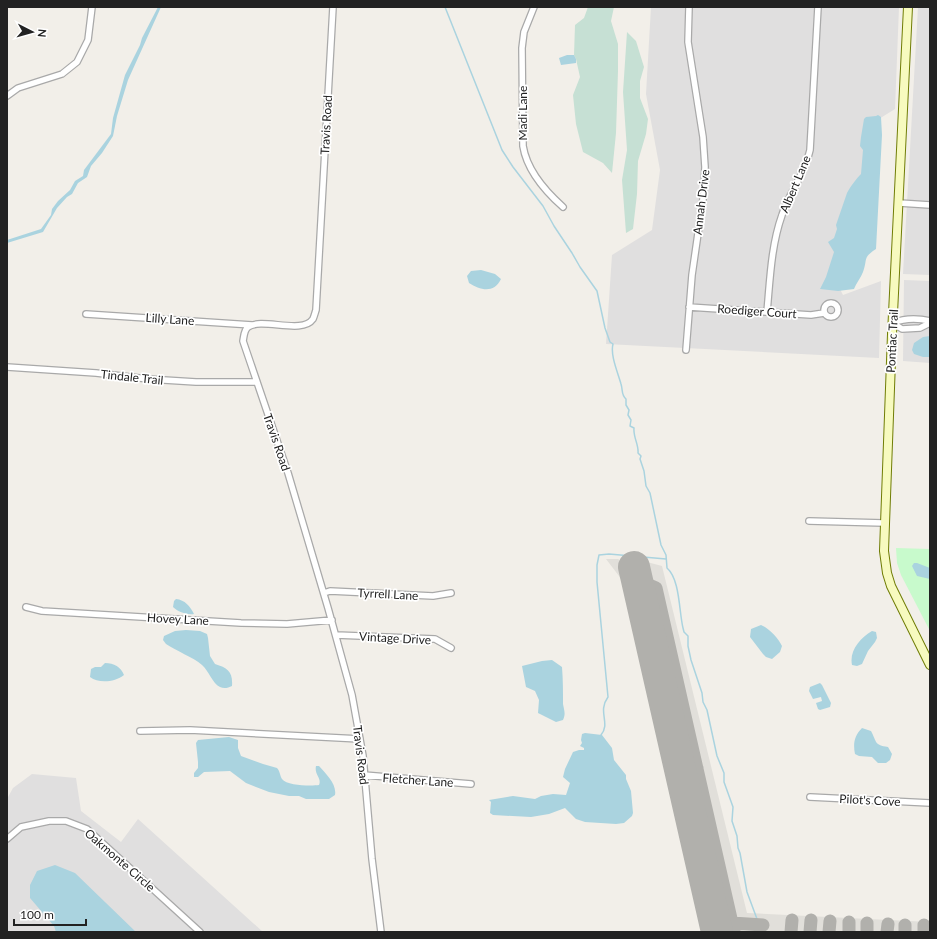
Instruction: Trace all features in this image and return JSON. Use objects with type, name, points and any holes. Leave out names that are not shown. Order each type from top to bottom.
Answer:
[{"type":"main road","name":"Pontiac Trail","points":[[908,7],[884,551],[887,573],[891,586],[930,666]]},
{"type":"street","points":[[7,96],[18,88],[62,74],[77,62],[88,40],[92,7]]},
{"type":"street","name":"Travis Road","points":[[333,7],[316,310],[313,319],[302,325],[254,325],[247,328],[243,341],[288,474],[332,620],[352,695],[360,739],[381,932]]},
{"type":"street","name":"Madi Lane","points":[[534,7],[525,29],[522,43],[523,146],[527,162],[538,180],[548,194],[563,207]]},
{"type":"street","name":"Annah Drive","points":[[686,350],[694,255],[704,192],[705,167],[703,137],[688,42],[689,7]]},
{"type":"street","name":"Albert Lane","points":[[767,312],[778,229],[785,206],[805,166],[810,150],[818,7]]},
{"type":"street","points":[[899,203],[930,205]]},
{"type":"street","name":"Roediger Court","points":[[689,307],[811,315],[824,313]]},
{"type":"street","name":"Lilly Lane","points":[[86,314],[254,325]]},
{"type":"street","points":[[893,323],[902,319],[930,322]]},
{"type":"street","points":[[893,323],[902,329],[920,328],[930,322]]},
{"type":"street","name":"Tindale Trail","points":[[7,367],[196,382],[257,382]]},
{"type":"street","points":[[809,521],[884,524]]},
{"type":"street","name":"Tyrrell Lane","points":[[324,593],[330,591],[433,596],[451,593]]},
{"type":"street","name":"Hovey Lane","points":[[26,607],[42,611],[241,623],[287,624],[332,620]]},
{"type":"street","name":"Vintage Drive","points":[[336,635],[435,639],[451,648]]},
{"type":"street","points":[[140,732],[198,730],[360,739]]},
{"type":"street","name":"Fletcher Lane","points":[[364,775],[471,784]]},
{"type":"street","name":"Pilot's Cove","points":[[810,797],[930,803]]},
{"type":"street","name":"Oakmonte Circle","points":[[7,839],[21,827],[49,821],[66,822],[87,829],[200,932]]},
{"type":"shaded area","points":[[651,7],[899,7],[895,109],[874,122],[836,281],[843,295],[881,281],[879,358],[606,344],[612,255],[652,230],[660,170],[646,94]]},
{"type":"shaded area","points":[[918,7],[930,7],[930,275],[903,274]]},
{"type":"shaded area","points":[[904,280],[930,281],[930,363],[903,361]]},
{"type":"shaded area","points":[[606,559],[618,559],[622,561],[645,559],[647,562],[662,566],[747,913],[930,922],[930,932],[703,932],[624,585]]},
{"type":"shaded area","points":[[32,774],[76,778],[81,811],[121,842],[138,819],[263,932],[7,932],[7,799],[13,788]]},
{"type":"green space","points":[[588,7],[614,7],[611,21],[618,44],[618,71],[616,133],[612,173],[603,163],[583,152],[576,124],[573,95],[580,77],[574,55],[575,25],[584,18]]},
{"type":"green space","points":[[627,32],[636,41],[644,67],[640,81],[640,98],[648,119],[646,134],[638,161],[637,194],[633,229],[626,233],[622,180],[627,150],[623,92]]},
{"type":"green space","points":[[896,548],[930,549],[930,631],[901,575],[897,563]]},
{"type":"water","points":[[158,7],[161,7],[128,80],[117,116],[113,136],[91,166],[87,177],[78,183],[72,194],[67,197],[57,208],[43,232],[7,243],[7,240],[41,229],[51,215],[52,209],[70,190],[75,181],[83,176],[84,170],[111,134],[113,118],[125,75]]},
{"type":"water","points":[[567,55],[574,55],[576,63],[561,65],[559,58]]},
{"type":"water","points":[[878,115],[881,117],[882,135],[876,249],[867,257],[862,274],[854,289],[838,291],[820,289],[826,277],[834,252],[828,242],[834,238],[837,229],[836,225],[847,193],[861,174],[863,150],[860,146],[864,119],[866,117]]},
{"type":"water","points":[[481,270],[495,274],[501,279],[495,287],[491,289],[482,289],[469,283],[467,276],[471,271]]},
{"type":"water","points":[[930,336],[930,357],[923,357],[914,354],[912,350],[914,343],[923,337]]},
{"type":"water","points":[[914,563],[930,568],[930,579],[917,576],[912,566]]},
{"type":"water","points":[[176,599],[187,604],[194,614],[186,614],[175,609],[173,607]]},
{"type":"water","points":[[761,625],[779,640],[782,646],[780,652],[772,659],[763,654],[750,637],[751,629]]},
{"type":"water","points":[[175,631],[200,631],[207,634],[210,656],[215,664],[229,671],[232,677],[232,686],[222,688],[217,685],[202,665],[166,644],[163,640],[164,636]]},
{"type":"water","points":[[872,631],[876,632],[877,638],[875,642],[868,651],[862,664],[857,666],[852,665],[852,655],[856,645],[863,637]]},
{"type":"water","points":[[552,660],[562,667],[564,716],[563,720],[556,722],[538,713],[539,700],[535,691],[526,687],[522,666]]},
{"type":"water","points":[[105,663],[117,666],[124,675],[112,681],[98,681],[90,677],[91,669],[101,667]]},
{"type":"water","points":[[820,683],[831,703],[830,707],[820,710],[818,709],[816,703],[822,701],[821,697],[813,699],[809,691],[810,687]]},
{"type":"water","points":[[862,728],[871,731],[878,744],[888,747],[892,754],[890,760],[886,763],[878,763],[872,757],[859,756],[855,754],[855,740],[857,734]]},
{"type":"water","points":[[582,734],[602,735],[612,748],[614,760],[626,775],[631,791],[633,813],[632,816],[624,823],[616,824],[585,822],[576,819],[565,808],[549,814],[531,817],[493,815],[490,813],[491,802],[489,800],[513,796],[535,799],[541,796],[553,794],[566,795],[570,783],[563,777],[565,769],[573,752],[584,750],[584,748],[580,746],[582,743]]},
{"type":"water","points":[[229,737],[238,740],[238,748],[241,756],[277,768],[282,779],[289,783],[319,785],[320,780],[316,772],[316,766],[319,766],[333,783],[335,795],[329,799],[306,799],[299,796],[289,796],[269,792],[246,783],[230,771],[204,772],[198,777],[194,777],[194,773],[198,768],[196,743],[198,740]]},
{"type":"water","points":[[55,865],[75,873],[136,932],[56,932],[54,926],[30,898],[30,885],[37,871]]},
{"type":"waterway","points":[[445,7],[502,150],[543,206],[580,267],[597,291],[605,328],[610,342],[613,344],[613,359],[622,386],[623,394],[626,399],[626,405],[629,410],[628,415],[631,420],[630,426],[634,428],[634,435],[638,447],[638,453],[641,456],[640,459],[644,471],[646,486],[650,493],[661,545],[666,555],[667,568],[671,573],[677,588],[683,628],[684,632],[688,636],[688,646],[691,660],[702,693],[703,702],[707,710],[717,756],[724,773],[724,782],[733,807],[732,821],[737,836],[747,892],[757,919]]},
{"type":"waterway","points":[[601,735],[605,726],[604,708],[608,697],[597,582],[597,565],[599,555],[609,554],[666,559]]},
{"type":"taxiway","points":[[639,586],[649,585],[656,588],[734,932]]},
{"type":"taxiway","points":[[644,609],[660,606]]},
{"type":"taxiway","points":[[680,771],[697,768]]},
{"type":"taxiway","points":[[791,932],[792,920]]},
{"type":"taxiway","points":[[810,932],[811,920]]},
{"type":"taxiway","points":[[829,932],[830,921]]},
{"type":"taxiway","points":[[849,922],[849,932]]},
{"type":"taxiway","points":[[732,923],[763,925]]},
{"type":"taxiway","points":[[867,923],[867,932]]},
{"type":"taxiway","points":[[887,932],[888,924]]},
{"type":"taxiway","points":[[905,925],[905,932]]},
{"type":"taxiway","points":[[924,925],[924,932]]},
{"type":"runway","points":[[634,567],[717,932]]}]
